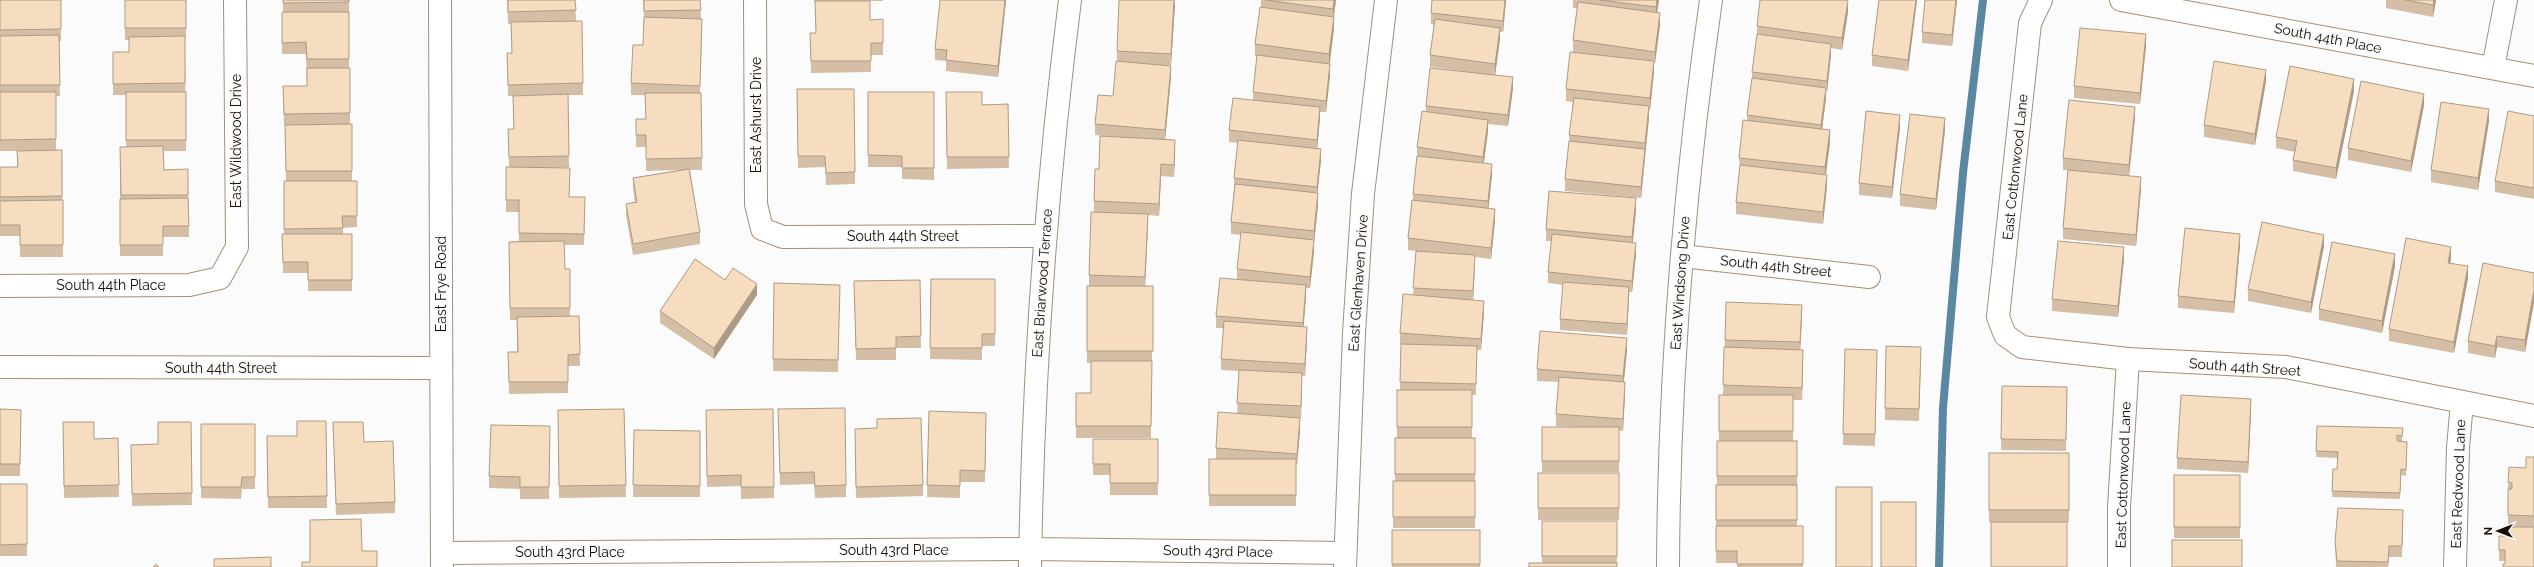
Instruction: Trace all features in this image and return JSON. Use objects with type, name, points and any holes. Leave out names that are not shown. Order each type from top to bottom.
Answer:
[{"type":"street","name":"East Wildwood Drive","points":[[220,278],[237,247],[235,0]]},
{"type":"street","name":"East Frye Road","points":[[440,0],[442,560]]},
{"type":"street","name":"East Ashurst Drive","points":[[755,0],[756,204],[762,229]]},
{"type":"street","name":"East Briarwood Terrace","points":[[1030,558],[1045,236],[1070,0]]},
{"type":"street","name":"East Glenhaven Drive","points":[[1345,560],[1354,333],[1364,194],[1386,0]]},
{"type":"street","name":"East Windsong Drive","points":[[1668,567],[1671,405],[1682,256],[1693,136],[1711,0]]},
{"type":"street","name":"East Cottonwood Lane","points":[[2005,335],[1998,316],[2030,23],[2041,0]]},
{"type":"street","name":"South 44th Place","points":[[2121,0],[2167,4],[2534,76]]},
{"type":"street","points":[[2493,68],[2506,0]]},
{"type":"street","name":"South 44th Street","points":[[762,229],[783,237],[1045,236]]},
{"type":"street","name":"South 44th Street","points":[[1682,256],[1869,277]]},
{"type":"street","name":"South 44th Place","points":[[0,286],[189,285],[220,278]]},
{"type":"street","name":"South 44th Street","points":[[2005,335],[2022,347],[2128,359],[2286,368],[2534,416]]},
{"type":"street","name":"East Cottonwood Lane","points":[[2119,567],[2119,507],[2128,359]]},
{"type":"street","name":"South 44th Street","points":[[0,367],[441,368]]},
{"type":"street","name":"East Redwood Lane","points":[[2455,567],[2458,448],[2462,402]]},
{"type":"street","name":"South 43rd Place","points":[[442,560],[1030,558],[1345,560]]},
{"type":"building","points":[[0,0],[61,0],[61,29],[0,30]]},
{"type":"building","points":[[125,0],[186,0],[186,28],[125,28]]},
{"type":"building","points":[[283,0],[349,0],[349,2],[283,3]]},
{"type":"building","points":[[508,0],[575,0],[576,10],[508,12]]},
{"type":"building","points":[[644,0],[700,0],[701,10],[644,11]]},
{"type":"building","points":[[940,0],[1005,0],[998,66],[946,60],[947,50],[935,49]]},
{"type":"building","points":[[1119,0],[1174,0],[1171,54],[1117,51]]},
{"type":"building","points":[[1265,0],[1334,0],[1333,9]]},
{"type":"building","points":[[1432,0],[1505,0],[1503,21],[1431,13]]},
{"type":"building","points":[[1600,0],[1657,0],[1656,7]]},
{"type":"building","points":[[1760,0],[1848,1],[1842,38],[1757,26]]},
{"type":"building","points":[[1879,0],[1916,0],[1908,60],[1872,55]]},
{"type":"building","points":[[1925,0],[1956,0],[1952,35],[1922,32]]},
{"type":"building","points":[[2405,0],[2434,0],[2433,5]]},
{"type":"building","points":[[815,1],[870,1],[870,20],[883,19],[883,43],[871,43],[871,61],[811,61],[810,33],[816,33]]},
{"type":"building","points":[[1578,2],[1660,13],[1655,52],[1573,40]]},
{"type":"building","points":[[1260,7],[1334,17],[1329,54],[1255,44]]},
{"type":"building","points":[[282,12],[349,12],[349,59],[307,59],[306,42],[282,43]]},
{"type":"building","points":[[644,17],[702,19],[700,86],[631,83],[633,45],[643,45]]},
{"type":"building","points":[[1435,19],[1500,28],[1495,64],[1430,55]]},
{"type":"building","points":[[582,21],[583,83],[508,85],[507,53],[512,53],[511,22]]},
{"type":"building","points":[[2080,28],[2146,34],[2140,93],[2074,86]]},
{"type":"building","points":[[1757,34],[1831,44],[1827,81],[1752,72]]},
{"type":"building","points":[[59,35],[60,85],[0,85],[0,36]]},
{"type":"building","points":[[185,36],[185,83],[113,84],[113,52],[129,52],[129,37]]},
{"type":"building","points":[[1570,52],[1654,61],[1650,98],[1566,89]]},
{"type":"building","points":[[1257,55],[1330,64],[1326,101],[1253,92]]},
{"type":"building","points":[[1116,61],[1171,66],[1165,130],[1095,124],[1098,95],[1113,96]]},
{"type":"building","points":[[2214,61],[2266,70],[2255,134],[2204,125]]},
{"type":"building","points":[[2290,66],[2354,79],[2336,168],[2293,160],[2297,141],[2276,137]]},
{"type":"building","points":[[307,68],[350,68],[350,113],[284,114],[283,86],[307,86]]},
{"type":"building","points":[[1430,68],[1513,77],[1508,115],[1426,106]]},
{"type":"building","points":[[1752,78],[1826,88],[1821,125],[1747,115]]},
{"type":"building","points":[[2361,81],[2424,94],[2411,161],[2348,148]]},
{"type":"building","points":[[797,89],[854,89],[855,172],[826,173],[825,156],[798,156]]},
{"type":"building","points":[[0,92],[56,92],[56,139],[0,140]]},
{"type":"building","points":[[126,92],[186,92],[186,140],[126,140]]},
{"type":"building","points":[[868,92],[934,92],[934,168],[902,168],[902,156],[868,155]]},
{"type":"building","points":[[946,92],[982,92],[982,105],[1008,104],[1009,157],[947,157]]},
{"type":"building","points":[[645,93],[701,93],[702,158],[646,159],[646,135],[636,135],[636,119],[646,119]]},
{"type":"building","points":[[568,94],[569,156],[509,157],[508,129],[514,129],[513,96]]},
{"type":"building","points":[[1233,98],[1320,107],[1317,140],[1229,130]]},
{"type":"building","points":[[1574,98],[1649,106],[1645,143],[1569,135]]},
{"type":"building","points":[[2069,100],[2135,107],[2129,165],[2063,158]]},
{"type":"building","points":[[2441,102],[2489,109],[2478,178],[2431,170]]},
{"type":"building","points":[[1422,111],[1488,120],[1483,157],[1417,147]]},
{"type":"building","points":[[1866,111],[1900,115],[1892,187],[1859,183]]},
{"type":"building","points":[[2508,111],[2534,116],[2534,188],[2495,181]]},
{"type":"building","points":[[1910,114],[1945,118],[1936,199],[1900,194]]},
{"type":"building","points":[[1743,120],[1830,130],[1825,167],[1739,158]]},
{"type":"building","points":[[352,124],[352,171],[286,171],[285,125]]},
{"type":"building","points":[[1100,136],[1175,140],[1174,165],[1161,164],[1159,204],[1094,201],[1095,169],[1099,169]]},
{"type":"building","points":[[1238,140],[1321,149],[1317,187],[1234,178]]},
{"type":"building","points":[[1569,141],[1645,149],[1641,187],[1565,179]]},
{"type":"building","points":[[163,146],[164,170],[188,169],[188,195],[121,195],[120,147]]},
{"type":"building","points":[[62,150],[62,196],[0,197],[0,167],[18,167],[17,151]]},
{"type":"building","points":[[1417,156],[1492,164],[1488,201],[1413,194]]},
{"type":"building","points":[[1740,165],[1827,175],[1823,212],[1736,202]]},
{"type":"building","points":[[506,167],[570,168],[569,197],[585,197],[584,234],[519,233],[519,200],[506,200]]},
{"type":"building","points":[[689,169],[700,232],[633,244],[626,204],[637,202],[633,178]]},
{"type":"building","points":[[2068,170],[2141,177],[2136,235],[2063,228]]},
{"type":"building","points":[[284,181],[357,181],[357,216],[342,216],[343,228],[284,229]]},
{"type":"building","points":[[1235,184],[1318,193],[1314,231],[1231,222]]},
{"type":"building","points":[[1549,191],[1636,198],[1632,237],[1546,229]]},
{"type":"building","points":[[188,198],[189,226],[163,226],[163,245],[120,245],[120,199]]},
{"type":"building","points":[[63,200],[63,245],[20,245],[20,225],[0,225],[0,201]]},
{"type":"building","points":[[1412,200],[1495,209],[1491,248],[1408,238]]},
{"type":"building","points":[[1091,212],[1148,214],[1145,277],[1089,275]]},
{"type":"building","points":[[2262,222],[2324,235],[2311,302],[2248,289]]},
{"type":"building","points":[[2185,228],[2240,234],[2234,302],[2178,296]]},
{"type":"building","points":[[1241,232],[1314,240],[1310,277],[1237,269]]},
{"type":"building","points":[[282,234],[352,234],[352,280],[308,280],[308,262],[283,262]]},
{"type":"building","points":[[1552,234],[1636,243],[1632,281],[1548,272]]},
{"type":"building","points":[[2406,238],[2451,247],[2448,263],[2468,266],[2454,342],[2389,329]]},
{"type":"building","points":[[564,241],[565,269],[570,269],[570,308],[510,308],[509,242]]},
{"type":"building","points":[[2058,241],[2124,247],[2118,306],[2052,299]]},
{"type":"building","points":[[2332,242],[2395,254],[2382,321],[2319,309]]},
{"type":"building","points":[[1416,251],[1475,255],[1473,291],[1413,288]]},
{"type":"building","points":[[695,259],[725,280],[733,268],[757,284],[714,348],[660,311]]},
{"type":"building","points":[[2483,263],[2534,273],[2534,290],[2525,340],[2497,336],[2495,346],[2468,341]]},
{"type":"building","points":[[1220,278],[1306,285],[1303,323],[1216,316]]},
{"type":"building","points":[[931,279],[995,279],[995,334],[982,334],[982,348],[930,348]]},
{"type":"building","points":[[920,280],[921,336],[896,337],[896,348],[856,349],[854,281]]},
{"type":"building","points":[[1563,282],[1629,287],[1627,324],[1560,319]]},
{"type":"building","points":[[774,283],[840,285],[838,360],[773,359]]},
{"type":"building","points":[[1087,286],[1153,286],[1153,351],[1087,351]]},
{"type":"building","points":[[1403,294],[1484,301],[1481,339],[1400,333]]},
{"type":"building","points":[[1726,302],[1802,305],[1800,342],[1725,340]]},
{"type":"building","points":[[579,316],[580,354],[568,355],[568,382],[509,382],[508,352],[518,352],[517,317]]},
{"type":"building","points":[[1224,321],[1307,327],[1305,364],[1221,359]]},
{"type":"building","points":[[1540,331],[1627,338],[1623,376],[1537,369]]},
{"type":"building","points":[[1401,344],[1477,346],[1476,384],[1400,382]]},
{"type":"building","points":[[1886,346],[1921,347],[1919,409],[1885,408]]},
{"type":"building","points":[[1724,347],[1803,350],[1802,388],[1723,385]]},
{"type":"building","points":[[1845,349],[1877,350],[1875,434],[1843,434]]},
{"type":"building","points":[[1091,361],[1152,361],[1151,426],[1076,426],[1076,393],[1091,393]]},
{"type":"building","points":[[1239,370],[1302,373],[1301,406],[1237,403]]},
{"type":"building","points":[[1559,377],[1625,382],[1623,419],[1556,414]]},
{"type":"building","points":[[2002,386],[2067,387],[2066,440],[2001,439]]},
{"type":"building","points":[[1397,390],[1472,390],[1472,427],[1397,427]]},
{"type":"building","points":[[1719,395],[1793,395],[1793,431],[1719,431]]},
{"type":"building","points":[[2181,395],[2251,399],[2248,462],[2177,458]]},
{"type":"building","points":[[845,408],[846,485],[815,486],[814,472],[780,473],[778,409]]},
{"type":"building","points":[[0,409],[21,410],[20,464],[0,464]]},
{"type":"building","points":[[624,409],[626,485],[559,486],[558,410]]},
{"type":"building","points":[[773,409],[774,487],[741,487],[741,475],[707,476],[706,410]]},
{"type":"building","points":[[929,411],[986,413],[985,471],[960,470],[960,486],[927,485]]},
{"type":"building","points":[[1218,412],[1300,418],[1297,454],[1216,448]]},
{"type":"building","points":[[921,418],[923,485],[856,487],[855,429],[877,428],[877,419]]},
{"type":"building","points":[[297,421],[326,421],[327,496],[268,497],[267,436],[297,436]]},
{"type":"building","points":[[63,422],[94,422],[94,439],[118,438],[119,485],[64,486]]},
{"type":"building","points":[[158,422],[191,422],[192,493],[132,494],[131,445],[158,444]]},
{"type":"building","points":[[333,422],[363,422],[364,442],[393,441],[395,502],[336,504]]},
{"type":"building","points":[[201,424],[255,424],[255,477],[242,477],[241,487],[201,487]]},
{"type":"building","points":[[491,425],[550,426],[549,487],[520,487],[520,477],[489,476]]},
{"type":"building","points":[[2317,426],[2403,428],[2402,436],[2397,435],[2397,441],[2407,442],[2406,470],[2401,469],[2400,493],[2332,491],[2333,469],[2337,469],[2338,452],[2316,451]]},
{"type":"building","points":[[1542,427],[1619,427],[1619,461],[1542,461]]},
{"type":"building","points":[[634,430],[700,431],[700,486],[633,485]]},
{"type":"building","points":[[1395,438],[1475,438],[1475,474],[1395,474]]},
{"type":"building","points":[[1093,439],[1158,439],[1158,483],[1110,483],[1110,464],[1093,464]]},
{"type":"building","points":[[1717,441],[1797,441],[1797,476],[1717,476]]},
{"type":"building","points":[[1989,453],[2069,453],[2069,510],[1989,510]]},
{"type":"building","points":[[2526,457],[2534,457],[2534,516],[2508,515],[2508,489],[2512,489],[2512,483],[2508,482],[2509,467],[2526,468]]},
{"type":"building","points":[[1209,459],[1296,459],[1296,495],[1209,495]]},
{"type":"building","points":[[1538,473],[1619,473],[1619,508],[1538,508]]},
{"type":"building","points":[[2174,475],[2240,475],[2240,527],[2174,527]]},
{"type":"building","points":[[1393,481],[1475,481],[1475,517],[1393,517]]},
{"type":"building","points":[[0,484],[27,484],[27,544],[0,545]]},
{"type":"building","points":[[1716,485],[1797,485],[1797,520],[1716,520]]},
{"type":"building","points":[[1836,487],[1872,487],[1872,567],[1836,567]]},
{"type":"building","points":[[1881,502],[1916,502],[1916,567],[1881,567]]},
{"type":"building","points":[[2338,508],[2403,510],[2402,546],[2389,546],[2388,562],[2337,561],[2335,542]]},
{"type":"building","points":[[361,519],[362,551],[377,551],[377,567],[302,567],[302,562],[310,562],[310,520]]},
{"type":"building","points":[[1542,521],[1617,521],[1617,556],[1542,556]]},
{"type":"building","points":[[1991,522],[2067,522],[2067,567],[1991,567]]},
{"type":"building","points":[[1716,526],[1803,526],[1803,564],[1737,564],[1737,551],[1716,551]]},
{"type":"building","points":[[2507,527],[2534,527],[2534,567],[2503,567],[2503,564],[2505,564],[2505,550],[2499,550],[2499,536],[2507,536]]},
{"type":"building","points":[[1392,530],[1480,530],[1480,564],[1392,564]]},
{"type":"building","points":[[2172,540],[2242,540],[2242,567],[2172,567]]},
{"type":"building","points":[[271,557],[271,567],[214,567],[214,559]]},
{"type":"building","points":[[1529,563],[1617,563],[1617,567],[1529,567]]},
{"type":"waterway","points":[[1939,567],[1943,408],[1963,173],[1983,0]]}]
